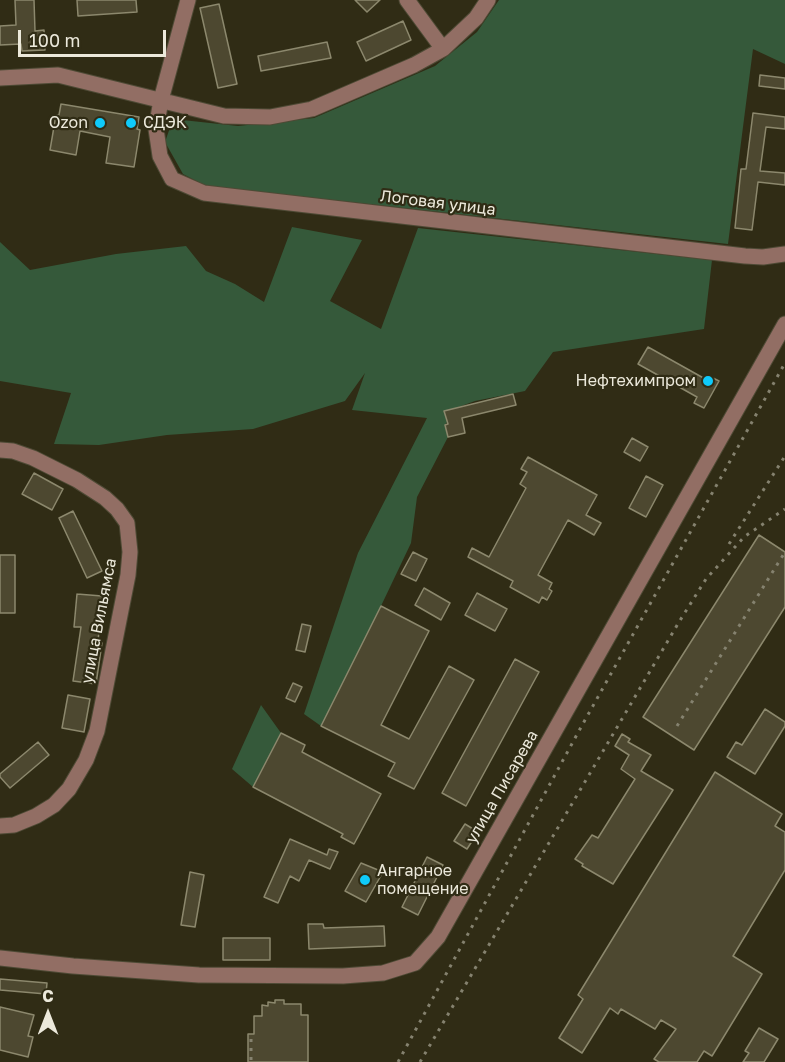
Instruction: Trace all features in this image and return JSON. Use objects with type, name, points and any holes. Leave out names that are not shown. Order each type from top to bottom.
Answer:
[{"type":"street","name":"Логовая улица","points":[[188,0],[161,100],[156,129],[160,156],[172,179],[204,193],[745,256],[763,257],[785,254]]},
{"type":"street","points":[[407,0],[443,49]]},
{"type":"street","points":[[0,78],[58,75],[224,116],[270,117],[312,109],[414,65],[443,49],[476,18],[488,0]]},
{"type":"street","name":"улица Писарева","points":[[0,958],[208,975],[343,976],[383,973],[414,963],[438,937],[785,324]]},
{"type":"street","name":"улица Вильямса","points":[[0,450],[13,451],[33,458],[77,480],[105,498],[127,523],[130,552],[128,574],[97,731],[86,760],[69,789],[54,806],[14,825],[0,826]]},
{"type":"green space","points":[[499,0],[785,0],[785,64],[753,49],[728,244],[206,186],[183,174],[165,142],[173,119],[238,126],[314,118],[435,66],[477,32]]},
{"type":"green space","points":[[292,227],[362,240],[330,301],[381,329],[418,228],[712,260],[704,329],[553,352],[525,391],[475,401],[445,412],[448,437],[417,497],[411,543],[321,726],[304,714],[358,553],[427,418],[352,410],[365,373],[345,401],[253,429],[167,435],[99,445],[54,444],[71,393],[0,381],[0,242],[30,270],[116,254],[186,246],[206,271],[235,284],[264,302]]},
{"type":"green space","points":[[261,705],[281,733],[253,787],[232,769]]},
{"type":"building","points":[[15,0],[34,0],[35,31],[44,30],[45,50],[22,51],[21,44],[0,45],[0,26],[16,25]]},
{"type":"building","points":[[77,0],[136,0],[137,12],[78,16]]},
{"type":"building","points":[[355,0],[380,0],[367,12]]},
{"type":"building","points":[[219,4],[237,84],[218,88],[200,8]]},
{"type":"building","points":[[403,21],[411,40],[366,61],[357,42]]},
{"type":"building","points":[[327,42],[331,58],[261,71],[258,56]]},
{"type":"building","points":[[760,75],[785,78],[785,89],[759,86]]},
{"type":"building","points":[[61,104],[139,117],[137,129],[140,130],[134,167],[106,163],[110,137],[80,131],[76,155],[50,150],[56,115],[59,115]]},
{"type":"building","points":[[753,113],[785,117],[785,129],[766,127],[760,171],[785,173],[785,185],[758,182],[752,230],[735,228],[741,169],[746,169]]},
{"type":"building","points":[[648,347],[707,380],[709,376],[719,381],[704,408],[694,403],[697,397],[638,364]]},
{"type":"building","points":[[513,394],[516,405],[462,418],[465,433],[448,437],[445,425],[448,424],[444,411]]},
{"type":"building","points":[[632,438],[648,447],[640,461],[624,452]]},
{"type":"building","points":[[528,457],[597,495],[586,515],[601,523],[594,535],[568,520],[538,575],[552,583],[549,589],[552,591],[547,600],[542,597],[539,603],[510,587],[513,581],[468,557],[472,548],[489,557],[526,488],[520,484],[527,472],[521,469]]},
{"type":"building","points":[[34,473],[63,489],[52,510],[22,494]]},
{"type":"building","points":[[646,476],[663,485],[646,517],[629,508]]},
{"type":"building","points":[[73,511],[102,571],[87,578],[59,518]]},
{"type":"building","points":[[759,535],[785,552],[785,607],[694,750],[643,717]]},
{"type":"building","points":[[413,552],[427,559],[416,581],[401,574]]},
{"type":"building","points":[[0,555],[15,555],[15,613],[0,613]]},
{"type":"building","points":[[424,588],[450,603],[441,620],[415,605]]},
{"type":"building","points":[[477,593],[507,609],[495,631],[465,615]]},
{"type":"building","points":[[77,594],[102,596],[98,642],[102,643],[96,684],[73,681],[81,627],[74,627]]},
{"type":"building","points":[[381,606],[429,631],[381,725],[409,739],[449,666],[474,680],[414,789],[388,776],[395,763],[321,726]]},
{"type":"building","points":[[302,624],[311,626],[305,652],[296,650]]},
{"type":"building","points":[[515,659],[539,672],[466,806],[442,793]]},
{"type":"building","points":[[293,683],[302,687],[295,702],[286,698]]},
{"type":"building","points":[[68,695],[90,699],[84,732],[62,728]]},
{"type":"building","points":[[765,709],[785,722],[785,726],[755,774],[727,757],[736,742],[742,745]]},
{"type":"building","points":[[281,733],[305,745],[302,752],[381,794],[354,844],[341,837],[343,834],[253,787]]},
{"type":"building","points":[[622,734],[630,739],[628,742],[651,755],[641,771],[673,790],[613,884],[582,866],[583,864],[575,859],[592,835],[598,838],[635,779],[621,769],[629,755],[615,746]]},
{"type":"building","points":[[38,742],[49,755],[10,788],[0,774]]},
{"type":"building","points":[[715,772],[782,814],[775,826],[785,832],[785,870],[733,956],[762,974],[712,1056],[704,1051],[697,1062],[659,1062],[654,1059],[676,1029],[661,1020],[655,1029],[621,1009],[618,1014],[610,1008],[582,1053],[559,1038],[583,999],[578,995]]},
{"type":"building","points":[[465,824],[478,832],[467,849],[454,841]]},
{"type":"building","points":[[290,839],[327,855],[329,849],[338,852],[330,869],[309,860],[299,881],[290,876],[278,903],[264,897]]},
{"type":"building","points":[[427,857],[443,865],[418,915],[402,907]]},
{"type":"building","name":"Ангарное помещение","points":[[361,863],[383,872],[366,902],[345,891]]},
{"type":"building","points":[[190,872],[204,875],[195,927],[181,925]]},
{"type":"building","points":[[308,924],[323,924],[324,928],[384,926],[385,946],[309,949]]},
{"type":"building","points":[[223,938],[270,938],[270,960],[223,960]]},
{"type":"building","points":[[0,979],[47,983],[46,994],[0,990]]},
{"type":"building","points":[[275,1000],[284,1000],[284,1004],[301,1004],[301,1015],[308,1015],[308,1062],[248,1062],[248,1034],[254,1034],[254,1016],[262,1016],[262,1005],[268,1006],[268,1002],[275,1003]]},
{"type":"building","points":[[0,1007],[34,1015],[28,1036],[33,1037],[28,1057],[0,1050]]},
{"type":"building","points":[[759,1028],[778,1039],[764,1062],[743,1062],[749,1053],[745,1051]]},
{"type":"railway","points":[[398,1062],[580,729],[785,363]]},
{"type":"railway","points":[[729,544],[785,456]]},
{"type":"railway","points":[[420,1062],[706,579],[744,537],[785,509]]},
{"type":"railway","points":[[677,726],[785,552]]},
{"type":"railway","points":[[251,1039],[251,1062]]},
{"type":"place","name":"Ozon","points":[[100,123]]},
{"type":"place","name":"СДЭК","points":[[131,123]]},
{"type":"place","name":"Нефтехимпром","points":[[708,381]]},
{"type":"place","name":"Ангарное помещение","points":[[365,880]]}]
